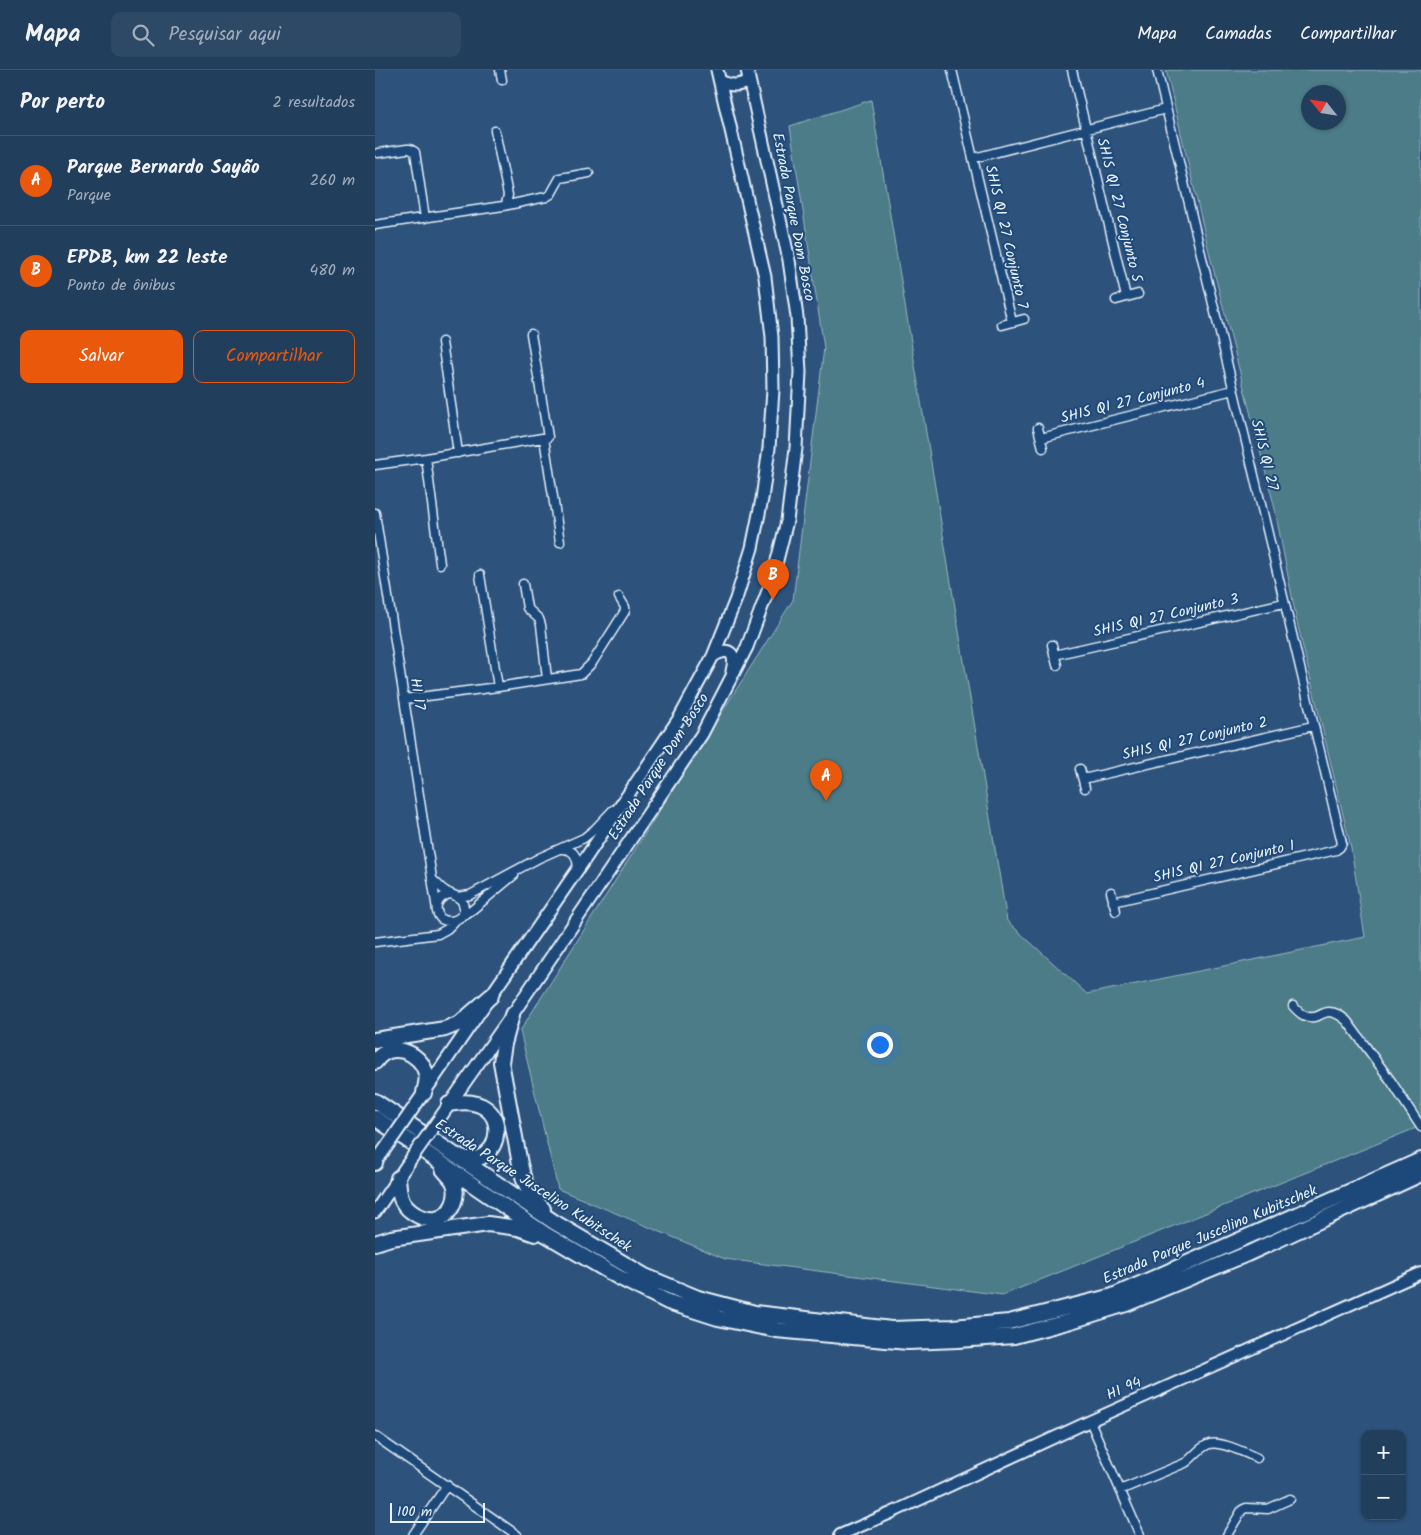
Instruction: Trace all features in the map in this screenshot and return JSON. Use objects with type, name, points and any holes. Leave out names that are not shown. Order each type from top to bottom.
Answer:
[{"type":"highway","points":[[375,1040],[445,1029],[460,1023],[491,996]]},
{"type":"highway","points":[[512,1015],[501,1062],[520,1164],[532,1197],[553,1222]]},
{"type":"highway","points":[[375,1062],[378,1057],[396,1050],[408,1052],[418,1058],[427,1076],[424,1093]]},
{"type":"highway","name":"Estrada Parque Juscelino Kubitschek","points":[[375,1101],[553,1222],[645,1276],[698,1298],[755,1313],[891,1329],[952,1327],[1009,1322],[1113,1296],[1421,1160]]},
{"type":"highway","points":[[449,1104],[464,1101],[481,1105],[495,1118],[497,1129],[495,1143],[488,1152],[476,1159],[465,1159],[450,1152]]},
{"type":"highway","name":"Estrada Parque Juscelino Kubitschek","points":[[375,1118],[545,1234],[618,1277],[668,1302],[717,1318],[776,1330],[908,1342],[1014,1336],[1126,1304],[1247,1254],[1421,1174]]},
{"type":"highway","points":[[398,1178],[399,1191],[403,1202],[411,1212],[422,1217],[436,1219],[449,1212],[455,1201],[456,1191],[453,1182],[438,1162]]},
{"type":"highway","points":[[375,1243],[391,1238],[488,1224],[503,1225],[537,1234],[545,1234]]},
{"type":"main road","points":[[719,76],[726,84],[738,85],[744,84],[748,75]]},
{"type":"main road","name":"Estrada Parque Dom Bosco","points":[[375,1212],[512,1015],[702,734],[747,647],[772,580],[787,522],[796,448],[800,372],[797,317],[789,260],[748,75]]},
{"type":"main road","name":"Estrada Parque Dom Bosco","points":[[375,1163],[578,870],[680,717],[713,656],[736,599],[752,548],[762,499],[769,448],[773,390],[772,337],[765,277],[719,76]]},
{"type":"main road","points":[[713,656],[724,651],[733,655],[735,660],[724,694]]},
{"type":"street","points":[[500,70],[502,80]]},
{"type":"street","name":"SHIS QI 27 Conjunto 7","points":[[952,70],[1012,322]]},
{"type":"street","name":"SHIS QI 27 Conjunto 5","points":[[1072,70],[1126,297]]},
{"type":"street","name":"SHIS QI 27","points":[[1157,70],[1341,840],[1340,848]]},
{"type":"street","points":[[974,158],[1166,109]]},
{"type":"street","points":[[495,131],[508,195],[506,204]]},
{"type":"street","points":[[379,153],[407,149],[415,152],[425,218]]},
{"type":"street","points":[[375,225],[503,206],[546,197],[551,194],[560,178],[589,173]]},
{"type":"street","points":[[1116,300],[1138,294]]},
{"type":"street","points":[[1002,324],[1024,319]]},
{"type":"street","points":[[531,334],[560,542]]},
{"type":"street","points":[[442,342],[458,453]]},
{"type":"street","name":"SHIS QI 27 Conjunto 4","points":[[1041,438],[1233,390]]},
{"type":"street","points":[[1038,428],[1043,448]]},
{"type":"street","points":[[375,465],[458,453],[546,437]]},
{"type":"street","points":[[426,458],[440,564]]},
{"type":"street","name":"HI 17","points":[[375,512],[379,560],[404,699],[437,912]]},
{"type":"street","points":[[481,575],[498,687]]},
{"type":"street","points":[[523,584],[527,608],[539,619],[541,625],[547,679]]},
{"type":"street","points":[[404,699],[581,674],[592,663],[625,611],[625,607],[619,597]]},
{"type":"street","name":"SHIS QI 27 Conjunto 3","points":[[1054,655],[1284,603]]},
{"type":"street","points":[[1052,646],[1057,665]]},
{"type":"street","name":"SHIS QI 27 Conjunto 2","points":[[1083,779],[1313,726]]},
{"type":"street","points":[[1080,769],[1085,788]]},
{"type":"street","points":[[430,935],[436,928],[437,904],[440,898],[445,895],[469,895],[524,865],[584,838],[595,829],[639,780]]},
{"type":"street","name":"SHIS QI 27 Conjunto 1","points":[[1113,902],[1340,848]]},
{"type":"street","points":[[556,850],[570,850],[575,853],[578,870]]},
{"type":"street","points":[[375,942],[443,932],[472,910],[524,865]]},
{"type":"street","points":[[432,879],[455,896],[464,906],[458,919]]},
{"type":"street","points":[[1111,892],[1116,912]]},
{"type":"street","points":[[437,912],[445,921],[458,919]]},
{"type":"street","points":[[1293,1006],[1307,1017],[1315,1017],[1331,1012],[1338,1014],[1347,1022],[1391,1081],[1421,1127]]},
{"type":"street","name":"HI 94","points":[[840,1535],[1421,1273]]},
{"type":"street","points":[[1090,1421],[1140,1535]]},
{"type":"street","points":[[375,1436],[517,1535]]},
{"type":"street","points":[[1120,1490],[1185,1463],[1211,1443],[1219,1443],[1257,1458]]},
{"type":"street","points":[[413,1535],[447,1485]]},
{"type":"street","points":[[1227,1535],[1242,1510],[1247,1508],[1269,1509],[1290,1499]]},
{"type":"green space","points":[[1166,70],[1421,70],[1421,1126],[1003,1295],[725,1259],[558,1189],[520,1031],[793,600],[824,348],[790,126],[871,100],[1007,921],[1087,994],[1365,937],[1351,848],[1297,622],[1274,505],[1211,260]]},
{"type":"place","name":"EPDB, km 22 leste","points":[[773,600]]},
{"type":"place","name":"Parque Bernardo Sayão","points":[[826,801]]}]
